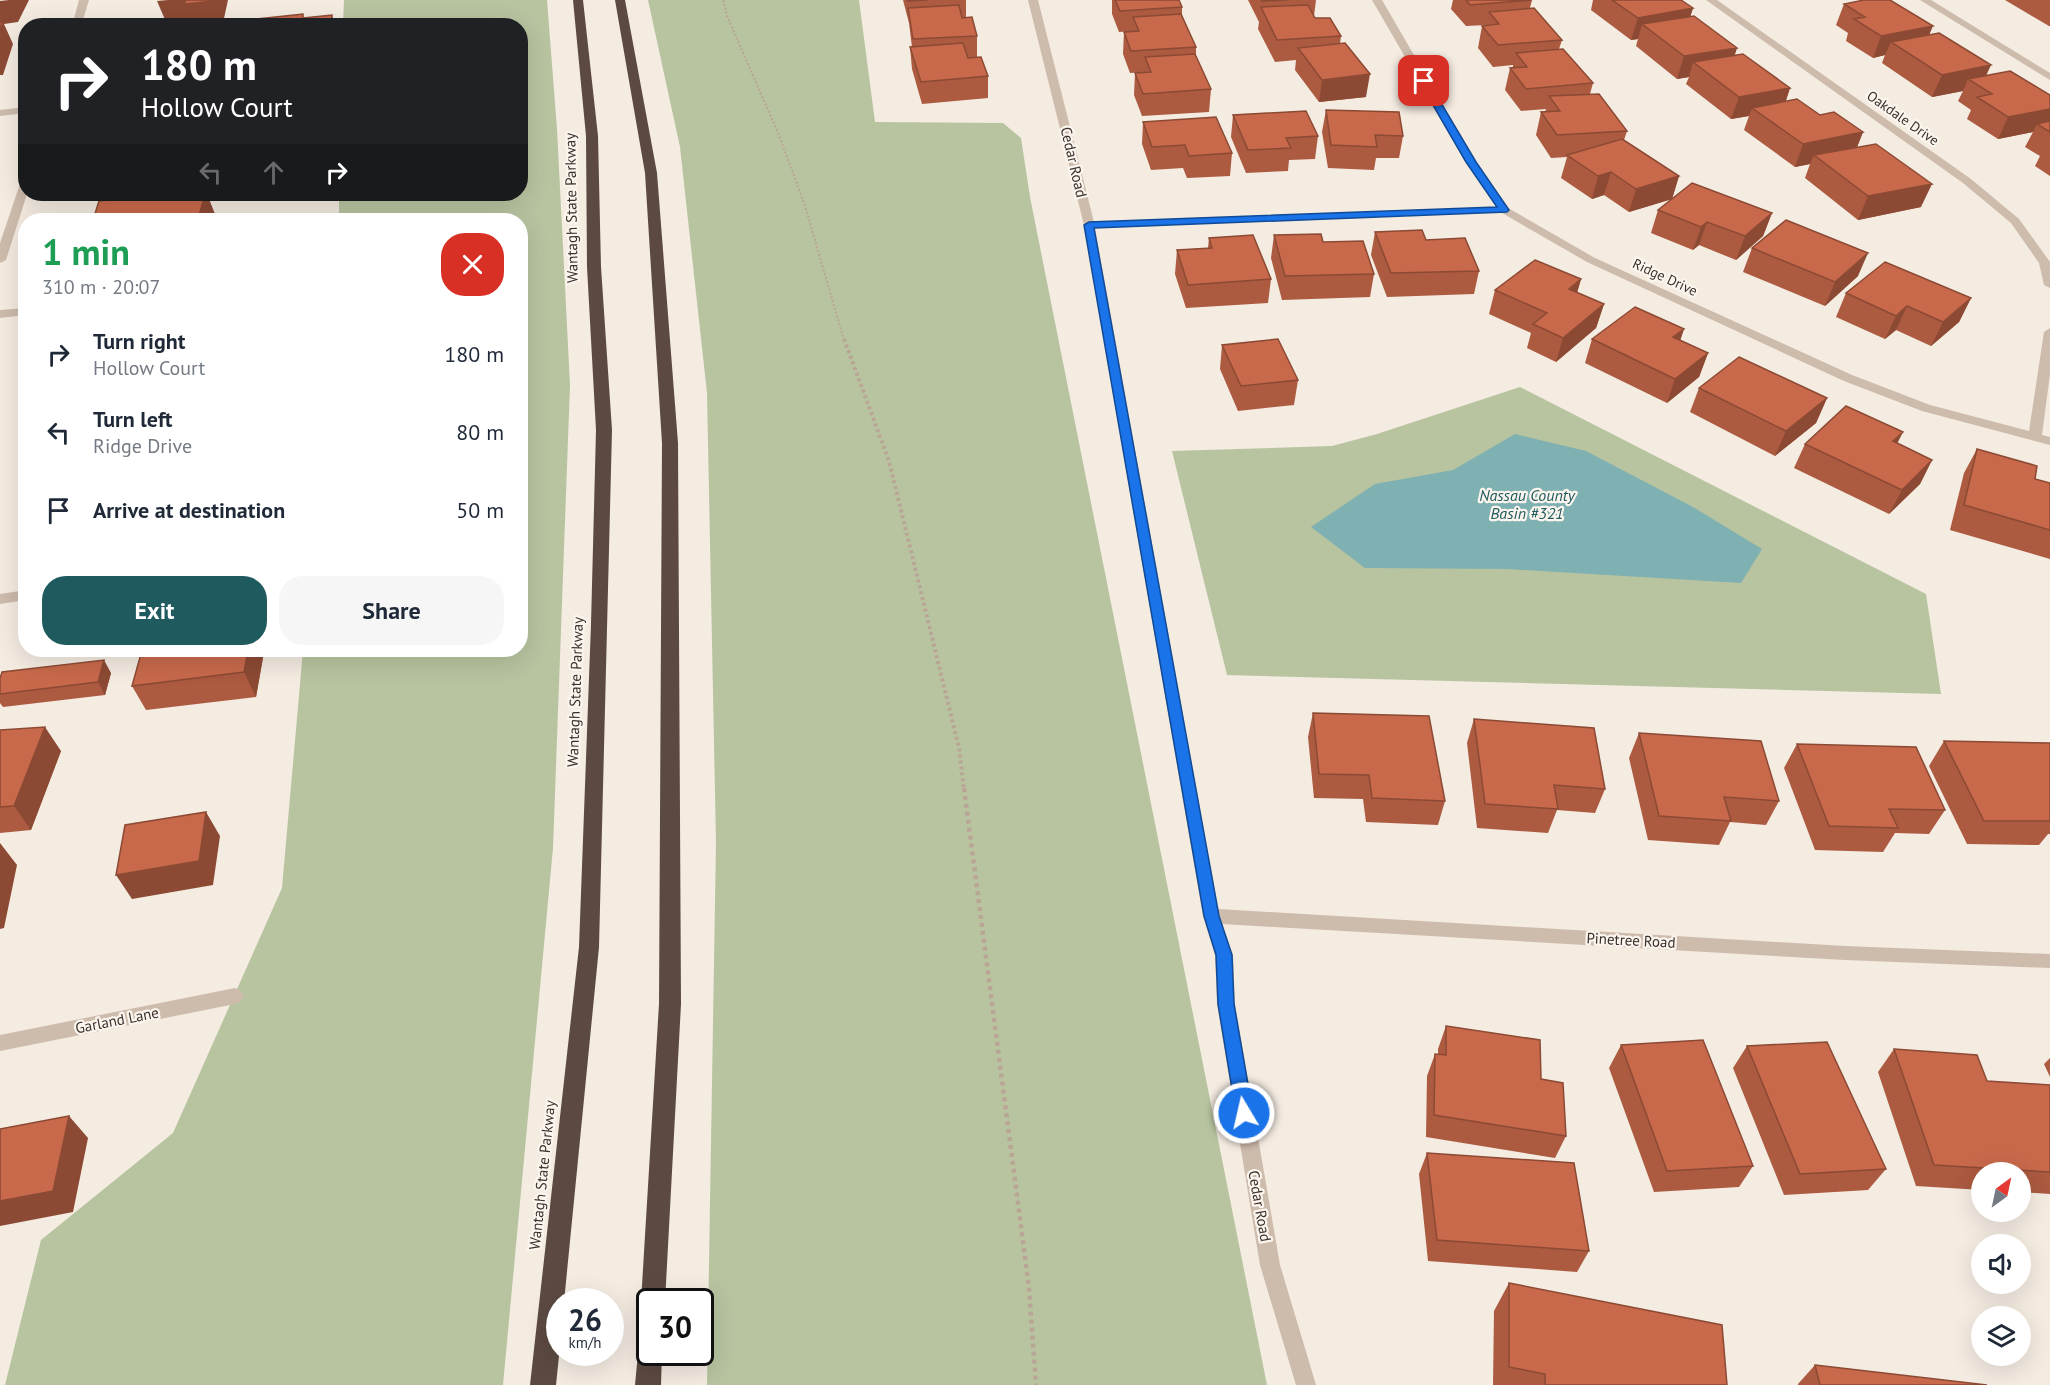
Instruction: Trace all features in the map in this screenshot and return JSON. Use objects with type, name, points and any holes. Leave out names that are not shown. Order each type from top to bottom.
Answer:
[{"type":"highway","name":"Wantagh State Parkway","points":[[543,1385],[589,947],[600,624],[604,430],[594,267],[592,136],[578,0]]},
{"type":"highway","points":[[620,0],[651,173],[670,443],[670,1004],[654,1288]]},
{"type":"highway","points":[[648,1385],[649,1366]]},
{"type":"street","points":[[78,18],[84,0]]},
{"type":"street","name":"Cedar Road","points":[[1033,0],[1089,225],[1211,916],[1224,955],[1226,1004],[1270,1265],[1306,1385]]},
{"type":"street","name":"Ridge Drive","points":[[1377,0],[1471,162],[1504,210],[1591,260],[1848,378],[1926,408],[2050,441]]},
{"type":"street","name":"Oakdale Drive","points":[[1711,0],[1967,182],[2015,221],[2045,263],[2050,285]]},
{"type":"street","points":[[1925,0],[2050,77]]},
{"type":"street","points":[[0,113],[18,111]]},
{"type":"street","points":[[0,260],[19,201]]},
{"type":"street","points":[[1089,225],[1450,210],[1504,210]]},
{"type":"street","points":[[0,314],[18,312]]},
{"type":"street","points":[[2035,436],[2050,332]]},
{"type":"street","points":[[0,599],[18,596]]},
{"type":"street","name":"Pinetree Road","points":[[1211,916],[1845,953],[2050,961]]},
{"type":"street","name":"Garland Lane","points":[[0,1043],[235,996]]},
{"type":"path","points":[[723,0],[727,16],[770,114],[801,196],[841,331],[889,461],[959,748],[1029,1288],[1036,1385]]},
{"type":"green space","points":[[344,0],[547,0],[557,129],[570,385],[553,848],[503,1385],[5,1385],[41,1240],[173,1133],[282,888],[302,657],[528,657],[528,213],[339,213],[339,201],[528,201],[528,18],[343,18]]},
{"type":"green space","points":[[648,0],[859,0],[875,122],[1003,123],[1021,138],[1030,197],[1267,1385],[707,1385],[707,1366],[714,1366],[714,1288],[709,1288],[716,842],[707,393],[680,147]]},
{"type":"green space","points":[[1520,387],[1926,594],[1941,694],[1227,675],[1172,451],[1332,446],[1377,434]]},
{"type":"water","name":"Nassau County Basin #321","points":[[1515,434],[1586,451],[1693,507],[1762,549],[1741,583],[1507,569],[1365,568],[1311,527],[1375,484],[1453,470]]},
{"type":"building","points":[[186,0],[215,0],[215,1],[184,4]]},
{"type":"building","points":[[1115,0],[1179,0],[1182,7],[1120,11]]},
{"type":"building","points":[[1466,0],[1532,0],[1470,5]]},
{"type":"building","points":[[1612,0],[1681,0],[1693,8],[1638,18]]},
{"type":"building","points":[[1864,0],[1890,0],[1933,26],[1881,36],[1854,19],[1865,17],[1844,4]]},
{"type":"building","points":[[959,5],[962,18],[972,17],[977,36],[913,39],[908,8]]},
{"type":"building","points":[[1308,5],[1315,18],[1330,18],[1341,36],[1277,40],[1261,7]]},
{"type":"building","points":[[1534,8],[1562,40],[1498,45],[1482,26],[1499,24],[1489,12]]},
{"type":"building","points":[[303,14],[303,18],[266,18]]},
{"type":"building","points":[[1181,14],[1196,47],[1131,51],[1124,32],[1139,31],[1133,17]]},
{"type":"building","points":[[332,15],[332,18],[303,18]]},
{"type":"building","points":[[1694,16],[1737,48],[1684,56],[1642,24]]},
{"type":"building","points":[[1939,33],[1991,65],[1942,75],[1891,42]]},
{"type":"building","points":[[963,43],[968,58],[981,57],[988,76],[921,82],[910,47]]},
{"type":"building","points":[[1345,43],[1370,74],[1322,80],[1298,48]]},
{"type":"building","points":[[1563,49],[1593,83],[1526,89],[1510,68],[1527,67],[1516,53]]},
{"type":"building","points":[[1195,54],[1211,89],[1143,94],[1135,73],[1151,72],[1145,57]]},
{"type":"building","points":[[1743,54],[1790,88],[1739,97],[1693,62]]},
{"type":"building","points":[[2010,71],[2050,95],[2050,109],[2008,117],[1977,97],[1992,94],[1968,79]]},
{"type":"building","points":[[1599,94],[1627,131],[1557,135],[1541,112],[1560,111],[1549,96]]},
{"type":"building","points":[[1797,99],[1820,115],[1834,112],[1863,132],[1803,144],[1752,108]]},
{"type":"building","points":[[1326,110],[1399,112],[1403,136],[1375,135],[1377,147],[1331,145]]},
{"type":"building","points":[[1306,111],[1318,136],[1286,138],[1291,148],[1248,150],[1233,115]]},
{"type":"building","points":[[1216,117],[1232,153],[1189,156],[1185,145],[1152,147],[1143,122]]},
{"type":"building","points":[[2050,121],[2050,132],[2037,124]]},
{"type":"building","points":[[1622,139],[1679,176],[1636,189],[1611,172],[1598,176],[1567,155]]},
{"type":"building","points":[[1876,144],[1932,184],[1868,196],[1814,155]]},
{"type":"building","points":[[1692,183],[1772,213],[1745,236],[1707,222],[1701,227],[1658,210]]},
{"type":"building","points":[[99,201],[203,201],[200,213],[95,213]]},
{"type":"building","points":[[1786,220],[1868,253],[1835,282],[1752,248]]},
{"type":"building","points":[[1422,230],[1426,240],[1465,238],[1479,271],[1391,273],[1375,232]]},
{"type":"building","points":[[1321,234],[1323,242],[1363,241],[1374,274],[1285,276],[1274,235]]},
{"type":"building","points":[[1253,235],[1271,279],[1188,285],[1177,250],[1212,248],[1209,238]]},
{"type":"building","points":[[1535,260],[1581,279],[1569,289],[1604,304],[1563,338],[1533,324],[1547,313],[1495,290]]},
{"type":"building","points":[[1885,262],[1971,298],[1943,322],[1907,306],[1896,316],[1846,293]]},
{"type":"building","points":[[1635,307],[1684,329],[1673,337],[1708,353],[1675,379],[1592,339]]},
{"type":"building","points":[[1278,339],[1298,380],[1241,386],[1222,345]]},
{"type":"building","points":[[1739,357],[1827,398],[1786,431],[1699,388]]},
{"type":"building","points":[[1846,406],[1903,432],[1893,441],[1932,460],[1902,490],[1805,444]]},
{"type":"building","points":[[1977,449],[2037,466],[2035,479],[2050,483],[2050,530],[1964,505]]},
{"type":"building","points":[[140,657],[247,657],[244,672],[132,686]]},
{"type":"building","points":[[104,660],[98,682],[0,694],[2,672]]},
{"type":"building","points":[[1313,713],[1429,716],[1445,801],[1372,798],[1369,775],[1319,774]]},
{"type":"building","points":[[1474,719],[1594,728],[1605,789],[1554,785],[1558,809],[1485,804]]},
{"type":"building","points":[[45,727],[14,806],[0,807],[0,730]]},
{"type":"building","points":[[1639,733],[1761,741],[1779,801],[1724,797],[1731,821],[1659,816]]},
{"type":"building","points":[[1944,741],[2050,743],[2050,821],[1984,821]]},
{"type":"building","points":[[1797,744],[1916,747],[1945,810],[1889,809],[1898,828],[1829,826]]},
{"type":"building","points":[[206,812],[199,861],[116,875],[125,825]]},
{"type":"building","points":[[1446,1026],[1540,1040],[1541,1079],[1563,1083],[1566,1136],[1434,1115],[1435,1054],[1446,1055]]},
{"type":"building","points":[[1703,1040],[1753,1166],[1667,1171],[1621,1045]]},
{"type":"building","points":[[1827,1042],[1886,1169],[1800,1174],[1747,1046]]},
{"type":"building","points":[[1894,1049],[1977,1055],[1987,1081],[2050,1085],[2050,1172],[2031,1171],[2031,1162],[1971,1162],[1971,1167],[1934,1165]]},
{"type":"building","points":[[69,1116],[53,1191],[0,1201],[0,1129]]},
{"type":"building","points":[[1427,1153],[1574,1163],[1589,1251],[1437,1240]]},
{"type":"building","points":[[1509,1283],[1722,1325],[1727,1385],[1545,1385],[1545,1374],[1509,1367]]},
{"type":"building","points":[[1815,1365],[1987,1385],[1820,1385]]},
{"type":"route","points":[[1244,1113],[1226,1004],[1224,955],[1211,916],[1089,225],[1424,213],[1450,210],[1504,210],[1471,162],[1424,81]]}]
